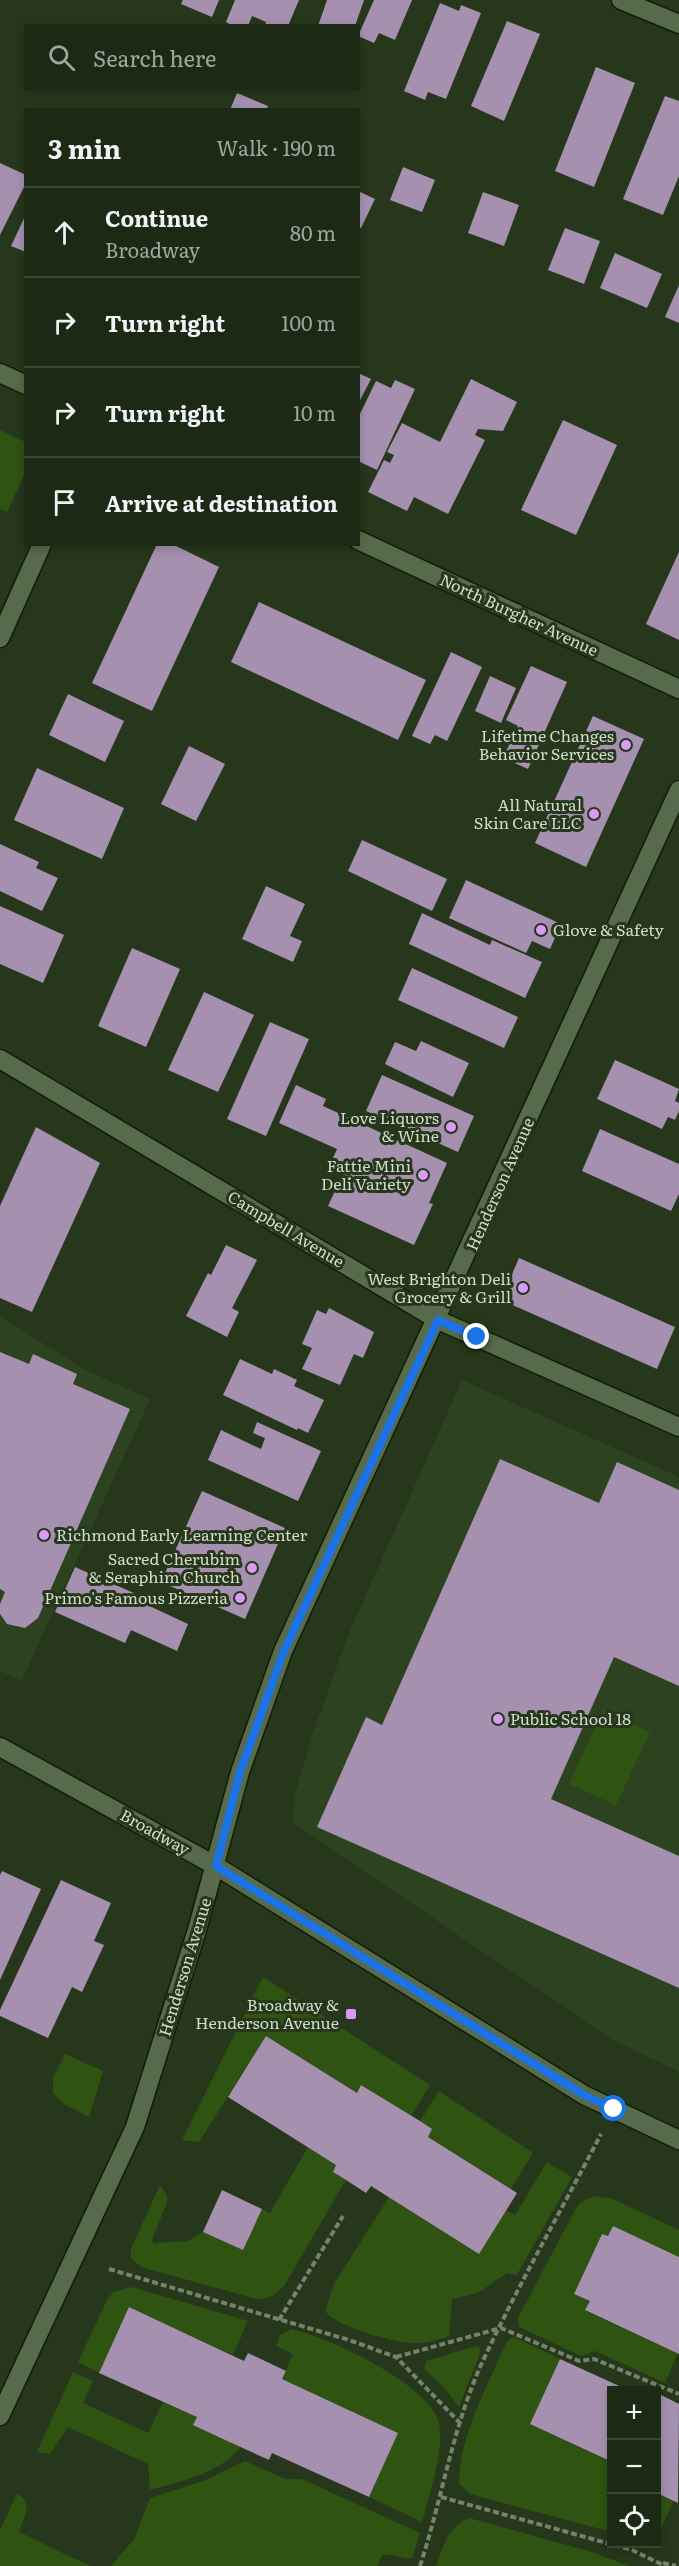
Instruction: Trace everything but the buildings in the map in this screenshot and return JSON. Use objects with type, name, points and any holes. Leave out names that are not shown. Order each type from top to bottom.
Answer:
[{"type":"street","points":[[621,0],[679,24]]},
{"type":"street","points":[[0,373],[24,384]]},
{"type":"street","name":"North Burgher Avenue","points":[[360,541],[679,689]]},
{"type":"street","points":[[0,638],[41,546]]},
{"type":"street","name":"Henderson Avenue","points":[[0,2416],[135,2127],[216,1866],[240,1772],[284,1651],[438,1320],[679,790]]},
{"type":"street","name":"Campbell Avenue","points":[[0,1059],[438,1320],[679,1427]]},
{"type":"street","name":"Broadway","points":[[0,1747],[216,1866],[584,2095],[679,2140]]},
{"type":"path","points":[[420,2566],[460,2423],[481,2366],[614,2109]]},
{"type":"path","points":[[279,2320],[343,2216]]},
{"type":"path","points":[[110,2269],[396,2356],[460,2423]]},
{"type":"path","points":[[396,2356],[501,2328],[579,2361],[594,2359],[679,2394]]},
{"type":"path","points":[[441,2497],[632,2550],[676,2566]]},
{"type":"path","points":[[660,2562],[665,2566]]},
{"type":"shaded area","name":"Richmond Early Learning Center","points":[[0,1316],[85,1370],[150,1399],[21,1682],[0,1670]]},
{"type":"shaded area","name":"Public School 18","points":[[462,1380],[679,1477],[679,2072],[610,2038],[293,1823],[295,1795],[311,1738],[349,1633]]},
{"type":"green space","points":[[0,430],[24,442],[24,475],[7,512],[0,509]]},
{"type":"green space","points":[[603,1710],[650,1732],[616,1805],[569,1784]]},
{"type":"green space","points":[[263,1977],[430,2085],[411,2116],[362,2085],[357,2093],[266,2036],[199,2142],[182,2140]]},
{"type":"green space","points":[[65,2054],[103,2071],[89,2117],[64,2104],[53,2093],[53,2077]]},
{"type":"green space","points":[[439,2091],[533,2153],[511,2189],[428,2137],[420,2121]]},
{"type":"green space","points":[[308,2147],[336,2165],[333,2172],[346,2180],[284,2286],[275,2294],[256,2299],[141,2267],[131,2258],[131,2249],[160,2185],[167,2195],[167,2202],[152,2240],[154,2243],[188,2241],[203,2232],[242,2249],[262,2209],[270,2213]]},
{"type":"green space","points":[[547,2162],[572,2177],[517,2275],[507,2273],[478,2293],[452,2299],[449,2336],[420,2343],[395,2340],[354,2329],[325,2311],[334,2284],[389,2197],[506,2210],[515,2215]]},
{"type":"green space","points":[[594,2196],[613,2199],[679,2230],[679,2257],[613,2227],[608,2236],[602,2234],[574,2294],[590,2301],[585,2311],[678,2353],[665,2383],[595,2351],[581,2356],[519,2327],[518,2318],[576,2208],[581,2202]]},
{"type":"green space","points":[[132,2287],[248,2321],[233,2355],[130,2308],[99,2373],[78,2362],[107,2300],[113,2292]]},
{"type":"green space","points":[[291,2329],[328,2341],[376,2364],[418,2393],[432,2408],[439,2423],[440,2446],[422,2522],[369,2497],[398,2433],[282,2379],[293,2354],[276,2346],[280,2335]]},
{"type":"green space","points":[[516,2338],[560,2359],[530,2424],[607,2460],[607,2531],[470,2494],[459,2483],[464,2446],[470,2428],[507,2341]]},
{"type":"green space","points":[[476,2346],[480,2348],[480,2353],[459,2407],[442,2385],[424,2369],[426,2361]]},
{"type":"green space","points":[[73,2372],[93,2381],[83,2403],[148,2433],[163,2402],[197,2417],[194,2425],[241,2447],[222,2464],[211,2470],[187,2480],[150,2490],[148,2464],[68,2427],[50,2454],[37,2452]]},
{"type":"green space","points":[[245,2461],[285,2479],[302,2479],[420,2533],[412,2559],[383,2554],[377,2566],[111,2566],[134,2539],[150,2498],[206,2480]]},
{"type":"green space","points":[[17,2494],[26,2506],[19,2532],[90,2566],[0,2566],[0,2530]]},
{"type":"green space","points":[[661,2495],[674,2500],[661,2529]]},
{"type":"green space","points":[[469,2518],[592,2552],[629,2566],[436,2566],[451,2532]]},
{"type":"place","name":"Lifetime Changes Behavior Services","points":[[626,745]]},
{"type":"place","name":"All Natural Skin Care LLC","points":[[594,814]]},
{"type":"place","name":"Glove & Safety","points":[[541,930]]},
{"type":"place","name":"Love Liquors & Wine","points":[[451,1127]]},
{"type":"place","name":"Fattie Mini Deli Variety","points":[[423,1175]]},
{"type":"place","name":"West Brighton Deli Grocery & Grill","points":[[523,1288]]},
{"type":"place","name":"Richmond Early Learning Center","points":[[44,1535]]},
{"type":"place","name":"Sacred Cherubim & Seraphim Church","points":[[252,1568]]},
{"type":"place","name":"Primo's Famous Pizzeria","points":[[240,1598]]},
{"type":"place","name":"Public School 18","points":[[498,1719]]},
{"type":"place","name":"Broadway & Henderson Avenue","points":[[351,2014]]},
{"type":"route","points":[[477,1337],[438,1320],[284,1651],[240,1772],[216,1866],[584,2095],[614,2109]]}]
